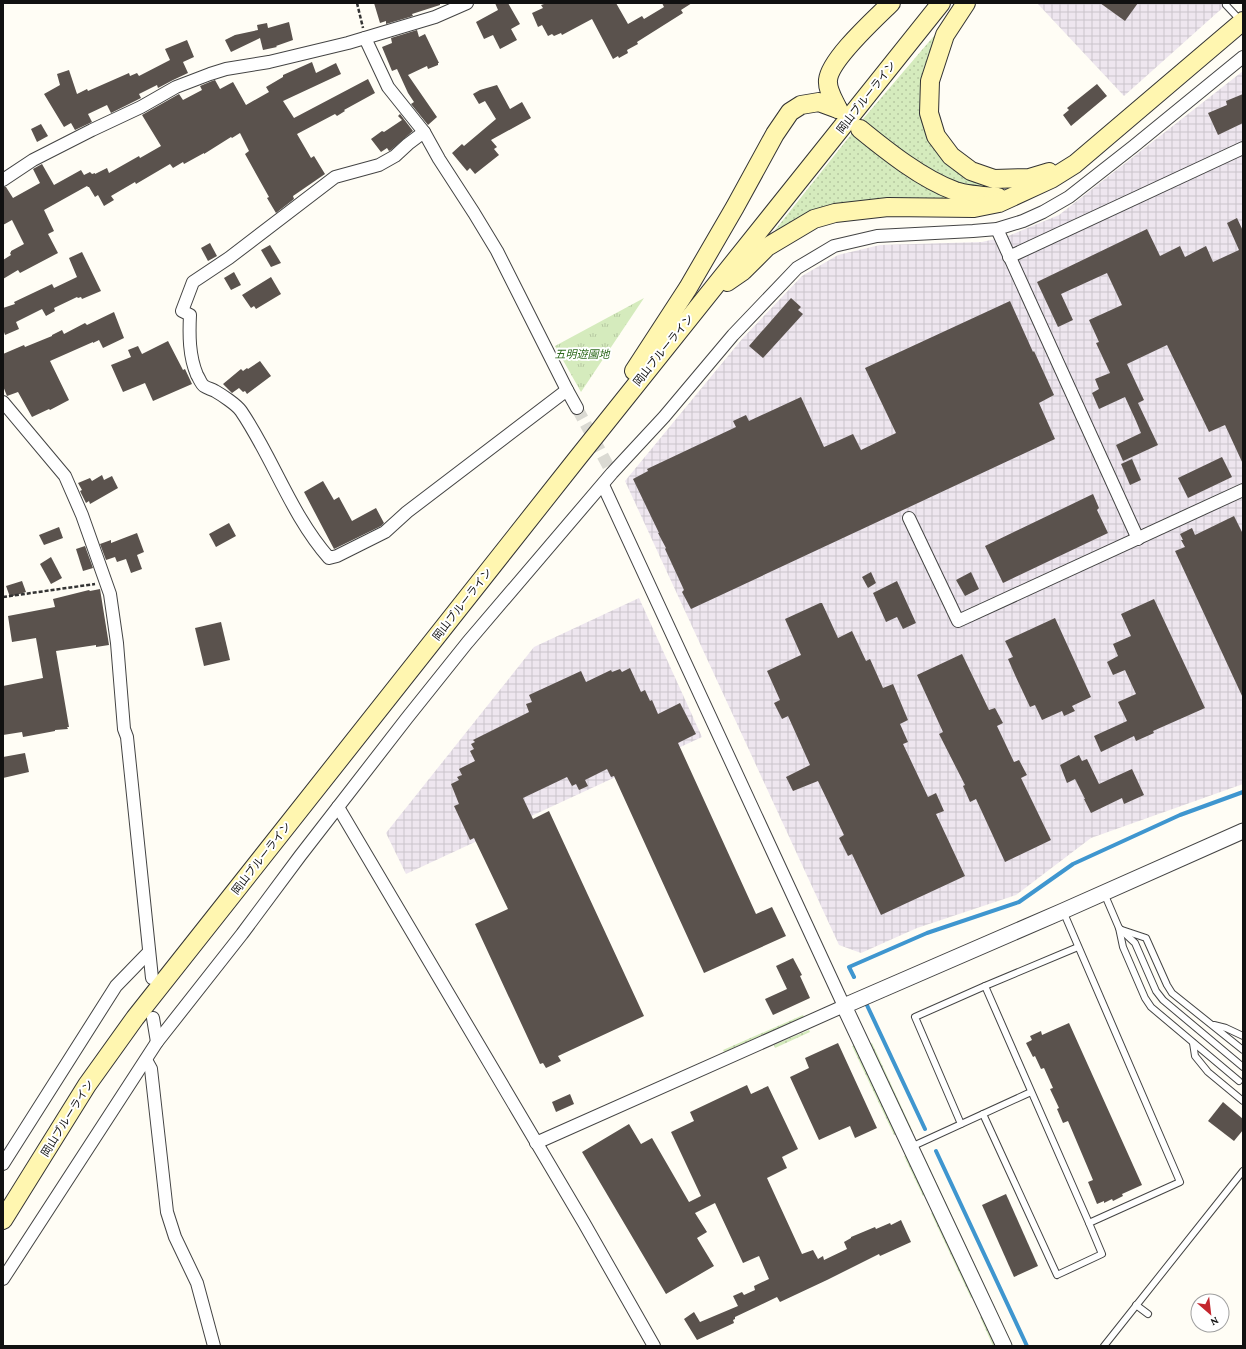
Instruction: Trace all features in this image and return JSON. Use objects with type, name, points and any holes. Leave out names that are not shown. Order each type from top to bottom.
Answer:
[{"type":"main road","points":[[576,460],[688,288],[735,208],[775,134],[790,112],[801,105],[819,102],[838,109],[830,94],[828,80],[832,67],[841,54],[891,3]]},
{"type":"main road","name":"岡山ブルーライン","points":[[3,1220],[88,1085],[135,1018],[703,300],[941,3]]},
{"type":"main road","points":[[966,3],[945,35],[930,81],[929,113],[936,136],[951,156],[956,160],[971,171],[994,179],[1029,178],[1075,164]]},
{"type":"main road","points":[[703,300],[742,271],[767,247],[814,218],[835,213],[888,207],[974,208],[999,203],[1052,179],[1075,164],[1242,21]]},
{"type":"main road","points":[[860,129],[934,181],[956,191],[974,195],[997,197],[1030,190]]},
{"type":"street","points":[[3,180],[33,160],[141,107],[176,87],[210,74],[226,69],[269,62],[365,38],[435,17],[467,3]]},
{"type":"street","points":[[365,38],[388,87],[424,132],[439,159],[497,251],[577,408]]},
{"type":"street","points":[[3,1279],[157,1042],[242,934],[338,807],[467,643],[612,473],[664,417],[733,335],[797,268],[834,246],[877,236],[997,229],[1023,221],[1043,212],[1069,197],[1243,57]]},
{"type":"street","points":[[424,132],[395,156],[379,166],[335,177],[230,258],[193,282],[182,311],[190,315],[189,340],[197,375],[203,385],[216,392],[240,409],[303,522],[320,548],[329,558],[337,556],[385,532],[407,512],[567,390]]},
{"type":"street","points":[[1009,257],[1243,148]]},
{"type":"street","points":[[997,229],[1138,539]]},
{"type":"street","points":[[3,402],[65,476],[82,515],[110,594],[117,643],[124,729],[127,737],[152,978]]},
{"type":"street","points":[[603,485],[910,1148],[1004,1346]]},
{"type":"street","points":[[909,518],[958,621],[1243,490]]},
{"type":"street","points":[[338,807],[584,1223],[654,1346]]},
{"type":"street","points":[[536,1143],[1243,831]]},
{"type":"street","points":[[3,1164],[116,986],[149,952]]},
{"type":"street","points":[[152,1018],[157,1042]]},
{"type":"street","points":[[146,1060],[151,1068],[167,1212],[175,1237],[197,1283],[214,1346]]},
{"type":"lane","points":[[1226,5],[1242,21]]},
{"type":"lane","points":[[1104,893],[1119,928],[1123,947],[1145,998],[1151,1007],[1240,1081]]},
{"type":"lane","points":[[1063,911],[1180,1182],[1089,1223]]},
{"type":"lane","points":[[1119,928],[1146,938],[1172,993],[1243,1050]]},
{"type":"lane","points":[[1119,928],[1135,943],[1156,991],[1163,1000],[1243,1067]]},
{"type":"lane","points":[[961,1124],[915,1017],[1078,947]]},
{"type":"lane","points":[[983,1114],[1057,1275],[1102,1254],[985,986]]},
{"type":"lane","points":[[1211,1024],[1226,1028],[1243,1036]]},
{"type":"lane","points":[[1194,1043],[1195,1056],[1208,1072],[1243,1101]]},
{"type":"lane","points":[[910,1148],[1031,1092]]},
{"type":"lane","points":[[1104,1346],[1243,1172]]},
{"type":"lane","points":[[1136,1305],[1148,1314]]},
{"type":"path","points":[[357,3],[365,38]]},
{"type":"path","points":[[3,597],[105,583]]},
{"type":"shaded area","points":[[1037,3],[1228,3],[1124,96]]},
{"type":"shaded area","points":[[1243,71],[1243,784],[1091,838],[1016,895],[917,928],[861,953],[839,945],[625,481],[742,339],[802,276],[838,255],[880,245],[982,242],[1008,236],[1059,215]]},
{"type":"shaded area","points":[[639,598],[702,737],[406,874],[386,833],[534,647]]},
{"type":"green space","points":[[939,30],[930,138],[993,184],[992,190],[956,183],[936,175],[908,156],[863,119]]},
{"type":"green space","points":[[853,132],[929,187],[952,200],[779,232],[775,230]]},
{"type":"green space","name":"五明遊園地","points":[[644,298],[581,392],[555,346]]},
{"type":"green space","points":[[803,1015],[804,1017],[724,1052],[723,1050]]},
{"type":"green space","points":[[809,1030],[810,1032],[775,1048],[774,1045]]},
{"type":"green space","points":[[872,1043],[913,1132],[911,1133],[869,1045]]},
{"type":"green space","points":[[855,1045],[896,1134],[894,1135],[852,1046]]},
{"type":"green space","points":[[923,1154],[1013,1346],[1010,1346],[920,1155]]},
{"type":"green space","points":[[906,1155],[925,1195],[923,1196],[904,1156]]},
{"type":"green space","points":[[934,1212],[973,1297],[971,1298],[931,1213]]},
{"type":"green space","points":[[982,1316],[996,1346],[993,1346],[980,1317]]},
{"type":"building","points":[[374,3],[440,3],[440,5],[412,14],[413,16],[386,24],[386,21],[380,23]]},
{"type":"building","points":[[495,3],[508,3],[520,24],[511,29],[517,40],[500,49],[493,35],[484,39],[476,22],[498,10]]},
{"type":"building","points":[[547,3],[616,3],[628,24],[642,16],[644,19],[664,7],[662,3],[692,3],[681,10],[683,13],[637,42],[638,44],[627,50],[628,53],[619,58],[618,56],[613,59],[592,19],[562,35],[561,33],[554,36],[552,34],[548,36],[542,25],[538,27],[532,13],[543,8],[541,5]]},
{"type":"building","points":[[1100,3],[1138,3],[1125,21]]},
{"type":"building","points":[[289,22],[293,40],[276,46],[277,47],[263,50],[260,38],[231,52],[225,40],[235,35],[258,30],[257,25],[267,23],[268,28]]},
{"type":"building","points":[[417,30],[419,37],[425,34],[439,63],[438,65],[428,69],[427,66],[408,75],[437,117],[428,125],[411,104],[414,102],[408,93],[397,69],[392,71],[382,47],[392,43],[391,38]]},
{"type":"building","points":[[187,40],[194,57],[183,62],[188,73],[158,88],[157,85],[139,94],[141,98],[111,113],[107,105],[88,114],[92,122],[75,130],[71,123],[64,127],[44,94],[60,85],[57,74],[69,70],[77,94],[87,89],[88,91],[129,73],[130,76],[137,73],[139,76],[170,60],[165,49]]},
{"type":"building","points":[[312,62],[316,73],[336,63],[341,74],[283,101],[294,118],[368,79],[375,93],[344,110],[345,111],[337,116],[335,114],[297,134],[311,158],[314,156],[325,174],[293,196],[294,199],[276,213],[267,198],[269,197],[245,154],[249,151],[240,133],[184,164],[183,162],[173,168],[170,164],[136,184],[135,182],[111,196],[114,200],[104,206],[98,195],[95,197],[87,186],[44,210],[54,231],[48,234],[58,253],[20,273],[18,270],[3,279],[3,260],[11,255],[11,251],[24,244],[12,220],[3,225],[3,187],[6,187],[13,198],[40,183],[33,169],[42,164],[54,185],[81,170],[84,175],[90,172],[95,174],[107,168],[109,173],[139,156],[140,158],[161,146],[142,115],[179,94],[183,100],[202,90],[200,86],[212,81],[215,80],[220,89],[233,82],[246,105],[269,92],[266,87],[283,77],[283,75]]},
{"type":"building","points":[[1097,84],[1107,96],[1071,126],[1063,115],[1069,110],[1067,108]]},
{"type":"building","points":[[497,85],[510,109],[522,102],[531,118],[491,140],[497,147],[494,149],[499,155],[475,174],[470,168],[467,171],[452,153],[462,144],[464,146],[496,119],[485,101],[479,104],[473,94],[480,90]]},
{"type":"building","points":[[1243,94],[1243,123],[1218,135],[1208,113],[1227,105],[1226,101]]},
{"type":"building","points":[[400,114],[413,131],[391,150],[389,151],[387,148],[381,152],[371,139],[402,120],[398,116]]},
{"type":"building","points":[[41,124],[48,136],[37,142],[31,129]]},
{"type":"building","points":[[1237,218],[1243,231],[1243,464],[1225,425],[1209,432],[1167,345],[1127,364],[1144,400],[1138,403],[1158,445],[1123,461],[1116,445],[1141,433],[1136,421],[1125,397],[1099,409],[1092,393],[1099,389],[1095,379],[1110,373],[1096,343],[1099,342],[1089,320],[1122,305],[1107,273],[1061,294],[1073,320],[1058,327],[1037,282],[1147,229],[1160,256],[1180,246],[1185,257],[1206,246],[1213,262],[1239,250],[1227,223]]},
{"type":"building","points":[[210,243],[217,256],[208,261],[201,248]]},
{"type":"building","points":[[270,245],[281,263],[271,267],[261,250]]},
{"type":"building","points":[[82,252],[101,291],[82,299],[81,297],[77,297],[54,308],[55,311],[46,316],[42,309],[16,322],[19,329],[5,335],[3,329],[3,308],[15,304],[14,302],[52,284],[54,288],[77,277],[69,258]]},
{"type":"building","points":[[234,272],[241,285],[231,290],[224,278]]},
{"type":"building","points":[[271,277],[281,294],[256,309],[254,306],[251,308],[242,295]]},
{"type":"building","points":[[791,298],[801,307],[798,310],[803,314],[763,358],[749,346]]},
{"type":"building","points":[[1010,301],[1054,395],[1039,403],[1055,439],[691,609],[682,592],[684,590],[665,549],[666,548],[633,479],[648,471],[647,469],[736,427],[733,421],[746,415],[749,421],[801,397],[824,447],[853,434],[861,450],[896,433],[865,368]]},
{"type":"building","points":[[114,312],[124,338],[103,348],[99,340],[50,361],[69,400],[32,417],[18,392],[7,396],[3,386],[3,354],[24,345],[25,347],[52,336],[62,330],[64,334],[85,323],[87,325]]},
{"type":"building","points":[[168,341],[192,384],[153,401],[145,383],[123,392],[111,365],[131,357],[128,350],[138,346],[142,354]]},
{"type":"building","points":[[260,361],[271,376],[247,394],[239,388],[232,393],[223,384],[241,369],[243,371],[247,368],[248,369]]},
{"type":"building","points":[[1222,457],[1232,477],[1188,498],[1178,478]]},
{"type":"building","points":[[1132,459],[1141,480],[1130,485],[1121,464]]},
{"type":"building","points":[[102,475],[104,480],[112,476],[118,488],[90,504],[89,501],[86,503],[78,483],[90,478],[92,481]]},
{"type":"building","points":[[323,481],[334,500],[339,497],[352,521],[376,508],[384,523],[381,526],[334,549],[304,492]]},
{"type":"building","points":[[1093,494],[1099,508],[1097,510],[1108,533],[1003,583],[985,546]]},
{"type":"building","points":[[1234,516],[1243,534],[1243,698],[1175,551],[1185,547],[1181,540],[1183,540],[1180,534],[1192,528],[1195,535]]},
{"type":"building","points":[[229,523],[236,536],[216,547],[209,534]]},
{"type":"building","points":[[59,527],[63,538],[44,545],[39,535]]},
{"type":"building","points":[[137,533],[144,552],[137,555],[142,569],[131,573],[126,559],[117,562],[115,557],[106,560],[100,544],[111,540],[111,543]]},
{"type":"building","points":[[85,546],[93,568],[83,571],[76,549]]},
{"type":"building","points":[[51,557],[62,578],[51,584],[40,564]]},
{"type":"building","points":[[871,572],[876,583],[868,588],[862,577]]},
{"type":"building","points":[[971,572],[979,589],[965,596],[956,580]]},
{"type":"building","points":[[22,581],[26,592],[10,597],[6,586]]},
{"type":"building","points":[[897,581],[916,623],[903,629],[897,617],[886,622],[873,593]]},
{"type":"building","points":[[100,589],[109,645],[96,647],[96,645],[56,651],[69,727],[67,727],[68,729],[55,730],[23,737],[22,732],[3,735],[3,686],[43,678],[36,638],[12,642],[8,616],[55,607],[53,599],[89,590]]},
{"type":"building","points":[[1154,599],[1205,708],[1153,731],[1154,733],[1136,741],[1134,736],[1101,752],[1094,736],[1127,721],[1118,702],[1136,694],[1125,670],[1113,675],[1107,662],[1118,656],[1113,644],[1131,636],[1121,614]]},
{"type":"building","points":[[822,603],[838,638],[852,631],[866,661],[870,659],[883,688],[893,684],[908,720],[900,724],[908,742],[903,744],[928,797],[936,793],[944,811],[936,814],[965,876],[881,915],[852,854],[848,856],[839,838],[844,835],[818,781],[793,791],[786,777],[810,765],[788,716],[782,719],[774,703],[780,700],[767,671],[801,655],[785,619]]},
{"type":"building","points":[[1055,618],[1091,697],[1072,706],[1075,711],[1064,716],[1062,711],[1042,720],[1035,705],[1030,707],[1015,675],[1008,659],[1013,657],[1005,641]]},
{"type":"building","points":[[221,622],[230,660],[204,666],[195,628]]},
{"type":"building","points":[[962,654],[989,710],[995,708],[1003,723],[997,726],[1014,762],[1019,760],[1027,775],[1021,778],[1051,840],[1005,862],[976,799],[970,802],[963,786],[965,785],[939,734],[943,732],[917,675]]},
{"type":"building","points":[[630,668],[641,692],[645,690],[650,701],[652,700],[658,714],[680,703],[696,734],[678,743],[756,914],[772,907],[786,936],[704,973],[614,776],[611,777],[607,769],[585,780],[588,786],[579,790],[576,784],[572,786],[567,777],[523,798],[533,819],[549,811],[644,1016],[558,1056],[561,1061],[546,1068],[543,1063],[540,1064],[475,924],[508,909],[474,838],[470,840],[454,806],[459,804],[451,784],[459,780],[457,777],[462,775],[459,769],[475,761],[470,751],[474,749],[471,744],[475,742],[473,740],[529,712],[526,704],[532,702],[529,695],[581,671],[586,682],[611,670],[612,672],[620,669],[622,672]]},
{"type":"building","points":[[25,753],[29,772],[3,778],[3,757]]},
{"type":"building","points":[[1079,755],[1082,761],[1087,759],[1099,784],[1132,769],[1144,795],[1124,804],[1122,798],[1091,813],[1075,779],[1067,783],[1060,765]]},
{"type":"building","points":[[793,958],[802,975],[800,976],[810,998],[773,1015],[765,999],[787,989],[776,966]]},
{"type":"building","points":[[1069,1023],[1142,1185],[1122,1194],[1123,1196],[1113,1201],[1112,1199],[1104,1203],[1104,1201],[1097,1204],[1088,1182],[1093,1180],[1068,1121],[1063,1123],[1057,1109],[1059,1108],[1050,1089],[1053,1088],[1044,1068],[1041,1069],[1035,1056],[1033,1057],[1026,1043],[1032,1040],[1030,1036],[1041,1031],[1042,1035]]},
{"type":"building","points":[[838,1043],[877,1128],[855,1138],[850,1126],[819,1140],[790,1077],[809,1068],[805,1058]]},
{"type":"building","points":[[747,1085],[751,1094],[768,1086],[798,1149],[782,1157],[787,1168],[767,1178],[802,1254],[813,1250],[818,1259],[823,1256],[824,1260],[847,1249],[844,1242],[851,1237],[875,1227],[876,1229],[890,1223],[891,1225],[901,1220],[911,1242],[880,1256],[879,1254],[780,1302],[777,1297],[735,1317],[733,1320],[734,1323],[697,1340],[684,1319],[694,1312],[700,1322],[738,1306],[733,1296],[742,1292],[744,1295],[755,1290],[754,1286],[769,1279],[759,1256],[743,1263],[715,1203],[695,1213],[707,1232],[697,1238],[714,1266],[666,1294],[582,1152],[629,1124],[641,1144],[652,1138],[689,1202],[701,1196],[671,1132],[694,1121],[690,1112]]},
{"type":"building","points":[[570,1094],[574,1104],[556,1112],[552,1102]]},
{"type":"building","points":[[1223,1102],[1243,1119],[1243,1130],[1234,1141],[1208,1121]]},
{"type":"building","points":[[1006,1194],[1038,1266],[1014,1277],[982,1205]]},
{"type":"waterway","points":[[854,977],[849,967],[927,933],[1019,902],[1073,864],[1180,815],[1243,792]]},
{"type":"waterway","points":[[865,1001],[925,1129]]},
{"type":"waterway","points":[[936,1151],[1027,1346]]},
{"type":"tunnel","points":[[577,408],[612,473]]}]
